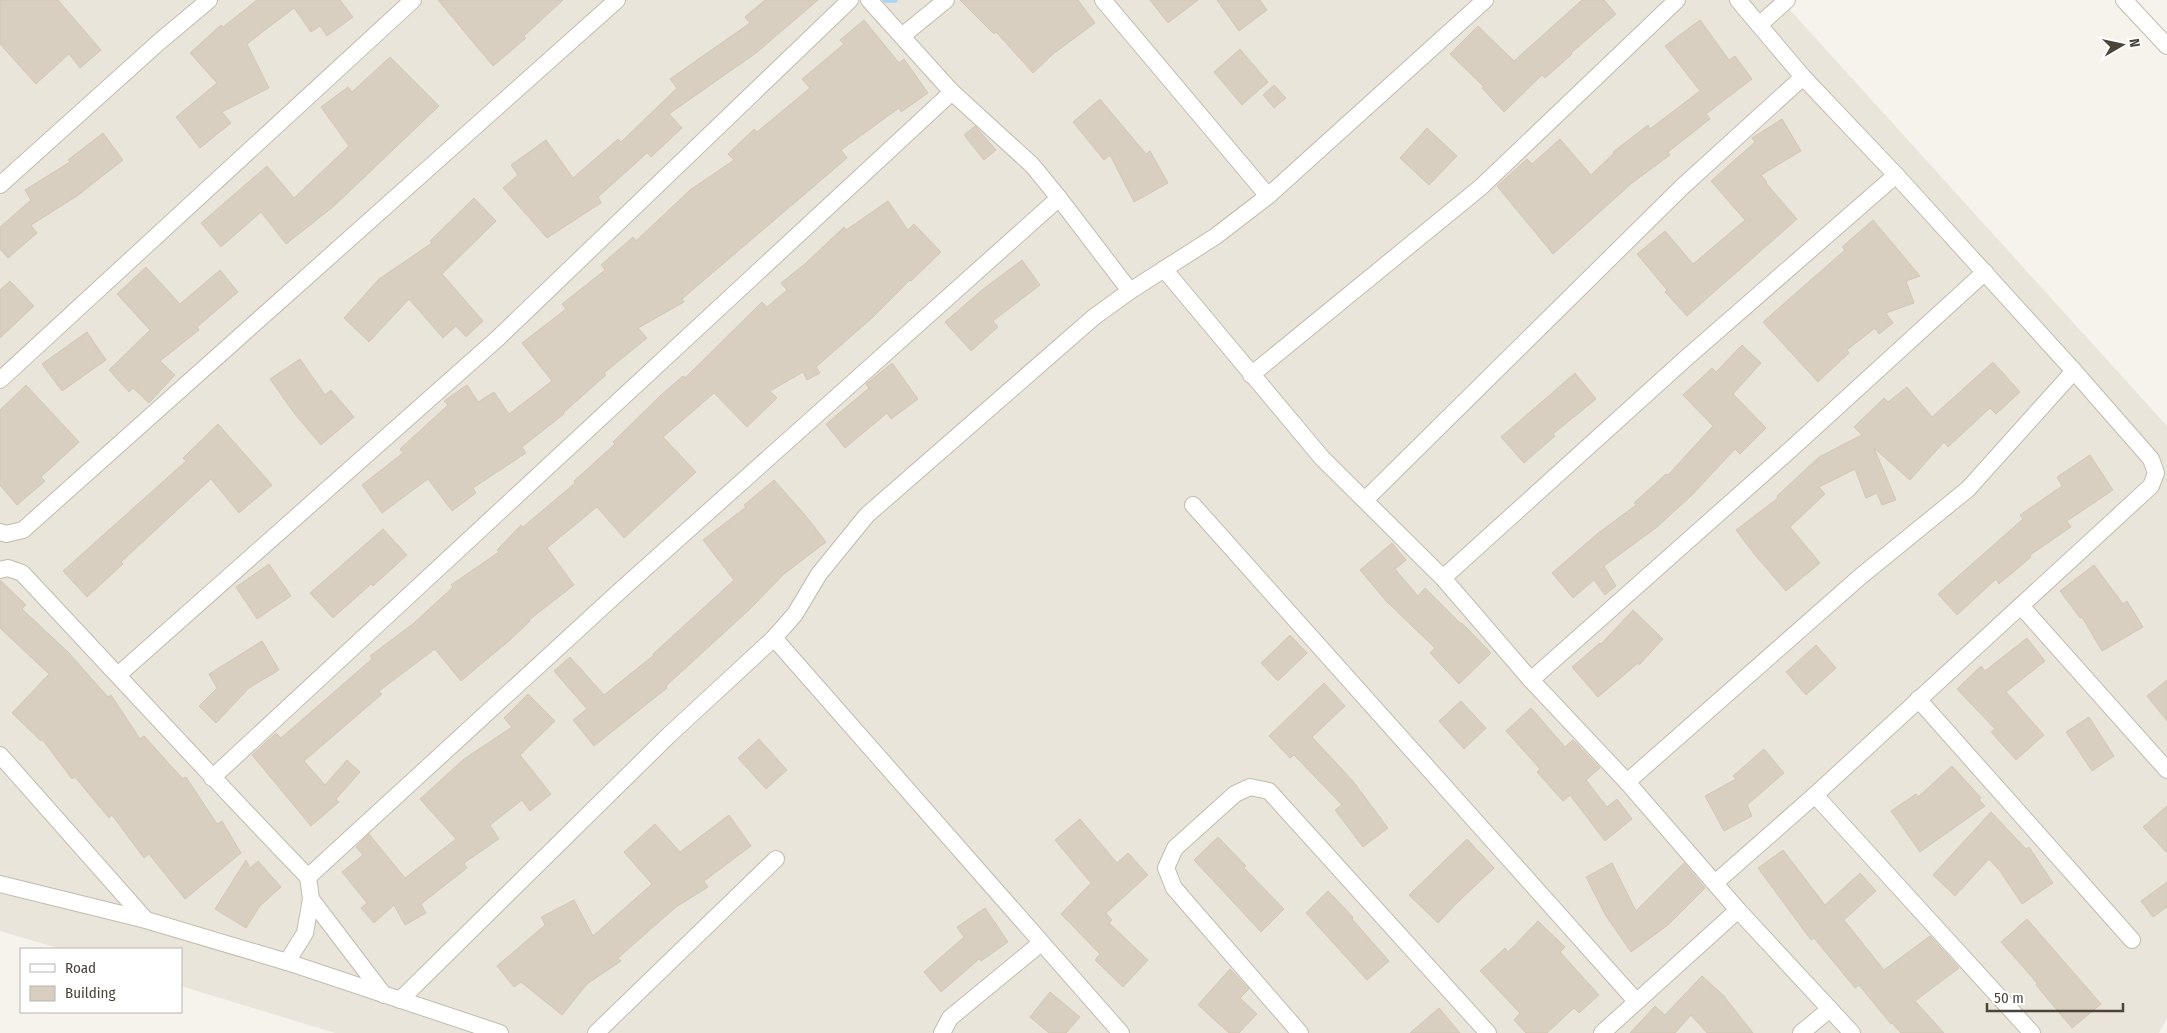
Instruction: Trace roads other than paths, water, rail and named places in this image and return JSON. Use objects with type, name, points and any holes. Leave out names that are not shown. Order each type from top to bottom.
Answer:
[{"type":"street","points":[[0,185],[159,42],[209,0]]},
{"type":"street","points":[[0,380],[414,0]]},
{"type":"street","points":[[0,532],[6,534],[23,530],[617,0]]},
{"type":"street","points":[[118,675],[497,339],[850,0]]},
{"type":"street","points":[[869,0],[952,92],[1032,165],[1130,291]]},
{"type":"street","points":[[902,36],[946,0]]},
{"type":"street","points":[[1103,0],[1268,196]]},
{"type":"street","points":[[400,1000],[669,735],[774,638],[795,614],[819,574],[867,515],[1094,317],[1130,291],[1216,236],[1268,196],[1485,0]]},
{"type":"street","points":[[1251,375],[1481,187],[1678,0]]},
{"type":"street","points":[[1716,883],[1815,795],[2162,477],[2151,459],[2074,371],[1896,175],[1803,77],[1738,0]]},
{"type":"street","points":[[1759,24],[1787,0]]},
{"type":"street","points":[[2124,0],[2167,46]]},
{"type":"street","points":[[1364,500],[1682,187],[1803,77]]},
{"type":"street","points":[[212,778],[952,92]]},
{"type":"street","points":[[1443,578],[1684,360],[1896,175]]},
{"type":"street","points":[[308,877],[622,589],[1059,198]]},
{"type":"street","points":[[1164,269],[1322,458],[1443,578],[1531,680],[1627,782],[1738,910],[1852,1033]]},
{"type":"street","points":[[1531,680],[1797,444],[1985,272]]},
{"type":"street","points":[[1627,782],[1860,576],[1968,489],[2074,371]]},
{"type":"street","points":[[1193,505],[1636,1001]]},
{"type":"street","points":[[0,570],[8,568],[22,573],[212,778],[308,877],[311,899],[306,933],[287,962]]},
{"type":"street","points":[[2021,606],[2167,770]]},
{"type":"street","points":[[774,638],[1121,1033]]},
{"type":"street","points":[[1918,699],[2132,940]]},
{"type":"street","points":[[0,755],[146,920]]},
{"type":"street","points":[[1300,1033],[1174,888],[1166,868],[1175,848],[1235,794],[1250,787],[1269,791],[1488,1033]]},
{"type":"street","points":[[1815,795],[2032,1033]]},
{"type":"street","points":[[596,1033],[776,859]]},
{"type":"street","points":[[0,884],[146,920],[287,962],[500,1033]]},
{"type":"street","points":[[311,899],[384,995]]},
{"type":"street","points":[[1602,1033],[1738,910]]},
{"type":"street","points":[[944,1032],[950,1018],[1040,943]]},
{"type":"street","points":[[1802,1033],[1830,1009]]},
{"type":"waterway","points":[[885,0],[895,0]]}]
